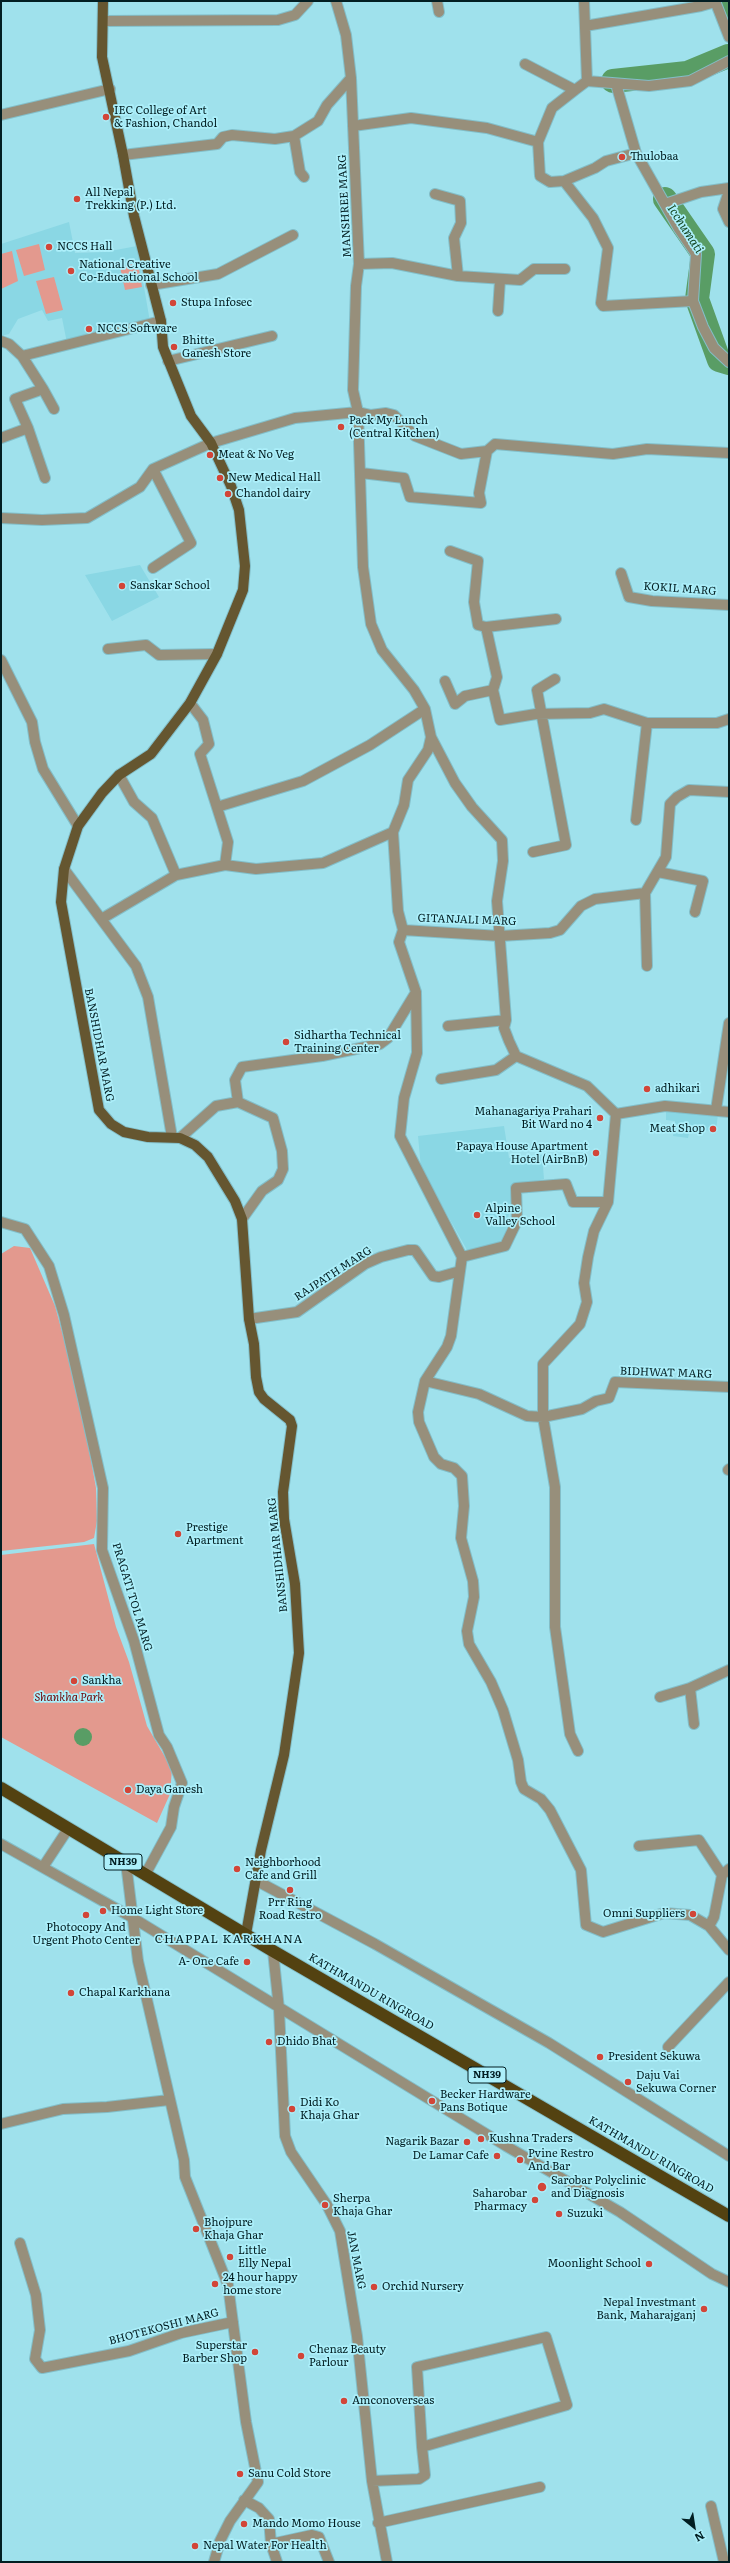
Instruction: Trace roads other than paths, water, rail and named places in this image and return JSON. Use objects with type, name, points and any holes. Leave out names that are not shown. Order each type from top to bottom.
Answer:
[{"type":"highway","name":"KATHMANDU RINGROAD","points":[[1,1788],[273,1951],[729,2216]]},
{"type":"main road","name":"BANSHIDHAR MARG","points":[[103,1],[102,57],[110,89],[134,216],[161,321],[163,347],[191,416],[211,443],[231,486],[239,510],[245,566],[243,590],[217,654],[190,703],[151,754],[119,775],[102,793],[78,826],[64,869],[61,902],[99,1110],[111,1124],[124,1132],[142,1136],[176,1137],[195,1145],[208,1158],[235,1201],[242,1219],[249,1320],[259,1392],[264,1399],[290,1420],[292,1426],[283,1492],[284,1519],[295,1584],[298,1653],[284,1755],[261,1850],[257,1881],[246,1934]]},
{"type":"street","points":[[103,21],[278,20],[295,15],[308,1]]},
{"type":"street","name":"MANSHREE MARG","points":[[336,1],[346,35],[351,78],[359,264],[356,286],[353,390],[358,412],[363,567],[371,624],[382,650],[414,690],[425,709],[431,737],[455,783],[472,807],[502,840],[503,861],[497,901],[500,936]]},
{"type":"street","points":[[437,1],[439,12]]},
{"type":"street","points":[[584,1],[586,82]]},
{"type":"street","points":[[585,26],[701,6],[715,1],[729,38]]},
{"type":"street","points":[[636,153],[606,160],[595,168],[564,181],[550,182],[540,176],[538,142],[552,108],[586,82],[649,86],[690,81],[729,61]]},
{"type":"street","points":[[525,64],[575,90]]},
{"type":"street","points":[[123,155],[217,144],[223,137],[232,135],[275,139],[294,136],[318,121],[327,105],[351,78]]},
{"type":"street","points":[[616,84],[636,153],[696,254],[693,301],[703,327],[714,348],[729,362]]},
{"type":"street","points":[[1,115],[110,89]]},
{"type":"street","points":[[353,126],[411,118],[488,128],[538,142]]},
{"type":"street","points":[[294,136],[300,172],[304,177]]},
{"type":"street","points":[[564,181],[593,218],[608,248],[601,303],[603,306],[693,301]]},
{"type":"street","points":[[665,204],[701,192],[729,190],[723,209],[729,222]]},
{"type":"street","points":[[435,194],[460,200],[461,222],[454,238],[458,276]]},
{"type":"street","points":[[151,285],[218,274],[293,235]]},
{"type":"street","points":[[359,264],[392,263],[458,276],[500,280],[520,280],[534,269],[565,270]]},
{"type":"street","points":[[498,311],[500,280]]},
{"type":"street","points":[[22,356],[161,321]]},
{"type":"street","points":[[168,361],[272,336]]},
{"type":"street","points":[[1,341],[9,344],[22,356],[54,409]]},
{"type":"street","points":[[43,389],[15,399],[28,428],[45,478]]},
{"type":"street","points":[[1,518],[42,520],[87,518],[140,487],[153,470],[211,443],[295,418],[358,412],[371,415],[386,413],[394,415],[415,436],[461,454],[487,451],[495,444],[613,454],[647,449],[729,453]]},
{"type":"street","points":[[1,438],[28,428]]},
{"type":"street","points":[[361,473],[404,478],[410,497],[481,503],[479,493],[487,451]]},
{"type":"street","points":[[153,470],[191,543],[153,568]]},
{"type":"street","points":[[450,551],[478,561],[474,602],[478,625],[486,628],[556,619]]},
{"type":"street","name":"KOKIL MARG","points":[[621,573],[629,597],[652,601],[729,605]]},
{"type":"street","points":[[486,628],[497,677],[493,690],[500,720],[541,715],[590,713],[604,709],[647,723],[717,723],[729,719]]},
{"type":"street","points":[[108,649],[146,645],[159,654],[217,654]]},
{"type":"street","points":[[1,660],[32,722],[35,742],[43,769],[78,826]]},
{"type":"street","points":[[532,852],[566,845],[561,807],[541,715],[538,690],[555,679]]},
{"type":"street","points":[[445,681],[455,704],[465,696],[493,690]]},
{"type":"street","points":[[190,703],[203,720],[209,744],[200,754],[228,842],[224,865]]},
{"type":"street","points":[[217,807],[303,781],[370,745],[425,709]]},
{"type":"street","points":[[636,820],[647,723]]},
{"type":"street","points":[[403,930],[398,911],[393,832],[404,805],[408,780],[428,750],[431,737]]},
{"type":"street","points":[[119,775],[134,802],[152,818],[176,875]]},
{"type":"street","points":[[647,966],[645,893],[666,857],[670,804],[689,790],[729,792]]},
{"type":"street","points":[[102,918],[176,875],[224,865],[256,869],[323,863],[393,832]]},
{"type":"street","points":[[64,869],[102,918],[136,966],[148,997],[176,1137],[216,1106],[238,1102],[273,1118],[282,1151],[283,1169],[278,1180],[262,1191],[242,1219]]},
{"type":"street","points":[[658,872],[703,880],[695,912]]},
{"type":"street","name":"GITANJALI MARG","points":[[462,1257],[400,1136],[404,1098],[417,1053],[416,992],[399,942],[403,930],[500,936],[550,933],[560,930],[581,906],[595,899],[645,893]]},
{"type":"street","points":[[500,936],[506,1020],[504,1028],[516,1056],[587,1086],[616,1114]]},
{"type":"street","points":[[238,1102],[235,1080],[242,1067],[322,1056],[380,1044],[388,1038],[416,992]]},
{"type":"street","points":[[448,1026],[506,1020]]},
{"type":"street","points":[[716,1110],[729,1023]]},
{"type":"street","points":[[441,1079],[496,1070],[516,1056]]},
{"type":"street","points":[[616,1114],[665,1106],[729,1112]]},
{"type":"street","points":[[578,1751],[570,1734],[555,1627],[554,1487],[543,1417],[543,1364],[580,1324],[587,1302],[584,1283],[588,1257],[594,1231],[608,1202],[616,1114]]},
{"type":"street","points":[[608,1202],[573,1202],[566,1184],[516,1188],[517,1222],[505,1246],[462,1257],[451,1336],[447,1347],[425,1381],[418,1412],[419,1422],[434,1457],[441,1464],[454,1468],[462,1476],[464,1506],[461,1538],[474,1581],[474,1597],[467,1631],[469,1644],[491,1682],[503,1710],[513,1741],[524,1789],[541,1799],[550,1810],[581,1870],[586,1925],[603,1932],[664,1913],[690,1915],[709,1926],[729,1950]]},
{"type":"street","name":"PRAGATI TOL MARG","points":[[1,1222],[25,1229],[49,1266],[64,1315],[103,1488],[102,1550],[134,1641],[159,1735],[167,1747],[182,1783],[174,1807],[171,1827],[146,1875]]},
{"type":"street","name":"RAJPATH MARG","points":[[249,1320],[297,1312],[365,1264],[381,1257],[408,1250],[415,1250],[433,1276],[439,1277],[460,1271]]},
{"type":"street","points":[[425,1381],[478,1394],[527,1416],[543,1417]]},
{"type":"street","name":"BIDHWAT MARG","points":[[543,1417],[582,1409],[596,1401],[608,1398],[615,1382],[729,1387]]},
{"type":"street","points":[[660,1697],[690,1688],[729,1670]]},
{"type":"street","points":[[690,1688],[694,1724]]},
{"type":"street","points":[[43,1868],[68,1829]]},
{"type":"street","points":[[639,1846],[698,1840],[725,1872],[714,1917],[709,1926]]},
{"type":"street","points":[[1,1844],[133,1918],[279,2009],[506,2146],[620,2212],[712,2274],[729,2282]]},
{"type":"street","points":[[126,1863],[138,1961],[184,2160],[185,2177],[228,2285],[246,2422],[258,2482],[236,2510],[220,2541],[214,2562]]},
{"type":"street","points":[[257,1881],[374,1944],[549,2043],[729,2156]]},
{"type":"street","name":"JAN MARG","points":[[273,1951],[279,2009],[285,2136],[291,2152],[327,2204],[340,2231],[357,2336],[366,2409],[372,2481],[378,2523],[387,2562]]},
{"type":"street","points":[[668,2047],[729,1982]]},
{"type":"street","points":[[1,2124],[63,2109],[107,2107],[169,2100]]},
{"type":"street","name":"BHOTEKOSHI MARG","points":[[20,2243],[36,2295],[40,2330],[35,2359],[42,2368],[129,2351],[181,2333],[233,2322]]},
{"type":"street","points":[[372,2481],[424,2478],[426,2475],[422,2447],[417,2367],[546,2337],[567,2405],[422,2447]]},
{"type":"street","points":[[378,2523],[540,2487]]},
{"type":"street","points":[[244,2500],[259,2508],[269,2519],[271,2544],[277,2562]]},
{"type":"street","points":[[710,2506],[724,2562]]},
{"type":"street","points":[[271,2544],[312,2535],[319,2538],[329,2562]]},
{"type":"waterway","name":"Icchumati","points":[[722,1],[729,18]]},
{"type":"waterway","name":"Icchumati","points":[[613,81],[687,73],[728,56]]},
{"type":"waterway","name":"Icchumati","points":[[665,199],[703,254],[697,299],[719,360],[729,363]]},
{"type":"place","name":"IEC College of Art & Fashion, Chandol","points":[[106,117]]},
{"type":"place","name":"Thulobaa","points":[[622,157]]},
{"type":"place","name":"All Nepal Trekking (P.) Ltd.","points":[[77,199]]},
{"type":"place","name":"NCCS Hall","points":[[49,247]]},
{"type":"place","name":"National Creative Co-Educational School","points":[[71,271]]},
{"type":"place","name":"Stupa Infosec","points":[[173,303]]},
{"type":"place","name":"NCCS Software","points":[[89,329]]},
{"type":"place","name":"Bhitte Ganesh Store","points":[[174,347]]},
{"type":"place","name":"Pack My Lunch (Central Kitchen)","points":[[341,427]]},
{"type":"place","name":"Meat & No Veg","points":[[210,455]]},
{"type":"place","name":"New Medical Hall","points":[[220,478]]},
{"type":"place","name":"Chandol dairy","points":[[228,494]]},
{"type":"place","name":"Sanskar School","points":[[122,586]]},
{"type":"place","name":"Sidhartha Technical Training Center","points":[[286,1042]]},
{"type":"place","name":"adhikari","points":[[647,1089]]},
{"type":"place","name":"Mahanagariya Prahari Bit Ward no 4","points":[[600,1118]]},
{"type":"place","name":"Meat Shop","points":[[713,1129]]},
{"type":"place","name":"Papaya House Apartment Hotel (AirBnB)","points":[[596,1153]]},
{"type":"place","name":"Alpine Valley School","points":[[477,1215]]},
{"type":"place","name":"Prestige Apartment","points":[[178,1534]]},
{"type":"place","name":"Sankha","points":[[74,1681]]},
{"type":"place","name":"Daya Ganesh","points":[[128,1790]]},
{"type":"place","name":"Neighborhood Cafe and Grill","points":[[237,1869]]},
{"type":"place","name":"Prr Ring Road Restro","points":[[290,1890]]},
{"type":"place","name":"Home Light Store","points":[[103,1911]]},
{"type":"place","name":"Omni Suppliers","points":[[693,1914]]},
{"type":"place","name":"Photocopy And Urgent Photo Center","points":[[86,1915]]},
{"type":"place","name":"A- One Cafe","points":[[247,1962]]},
{"type":"place","name":"Chapal Karkhana","points":[[71,1993]]},
{"type":"place","name":"Dhido Bhat","points":[[269,2042]]},
{"type":"place","name":"President Sekuwa","points":[[600,2057]]},
{"type":"place","name":"Daju Vai Sekuwa Corner","points":[[628,2082]]},
{"type":"place","name":"Becker Hardware Pans Botique","points":[[432,2101]]},
{"type":"place","name":"Didi Ko Khaja Ghar","points":[[292,2109]]},
{"type":"place","name":"Kushna Traders","points":[[481,2139]]},
{"type":"place","name":"Nagarik Bazar","points":[[467,2142]]},
{"type":"place","name":"De Lamar Cafe","points":[[497,2156]]},
{"type":"place","name":"Pvine Restro And Bar","points":[[520,2160]]},
{"type":"place","name":"Sarobar Polyclinic and Diagnosis","points":[[542,2187]]},
{"type":"place","name":"Saharobar Pharmacy","points":[[535,2200]]},
{"type":"place","name":"Sherpa Khaja Ghar","points":[[325,2205]]},
{"type":"place","name":"Suzuki","points":[[559,2214]]},
{"type":"place","name":"Bhojpure Khaja Ghar","points":[[196,2229]]},
{"type":"place","name":"Little Elly Nepal","points":[[230,2257]]},
{"type":"place","name":"Moonlight School","points":[[649,2264]]},
{"type":"place","name":"24 hour happy home store","points":[[215,2284]]},
{"type":"place","name":"Orchid Nursery","points":[[374,2287]]},
{"type":"place","name":"Nepal Investmant Bank, Maharajganj","points":[[704,2309]]},
{"type":"place","name":"Superstar Barber Shop","points":[[255,2352]]},
{"type":"place","name":"Chenaz Beauty Parlour","points":[[301,2356]]},
{"type":"place","name":"Amconoverseas","points":[[344,2401]]},
{"type":"place","name":"Sanu Cold Store","points":[[240,2474]]},
{"type":"place","name":"Mando Momo House","points":[[244,2524]]},
{"type":"place","name":"Nepal Water For Health","points":[[195,2546]]},
{"type":"district","name":"CHAPPAL KARKHANA","points":[[229,1939]]},
{"type":"park label","name":"Shankha Park","points":[[69,1698]]}]
